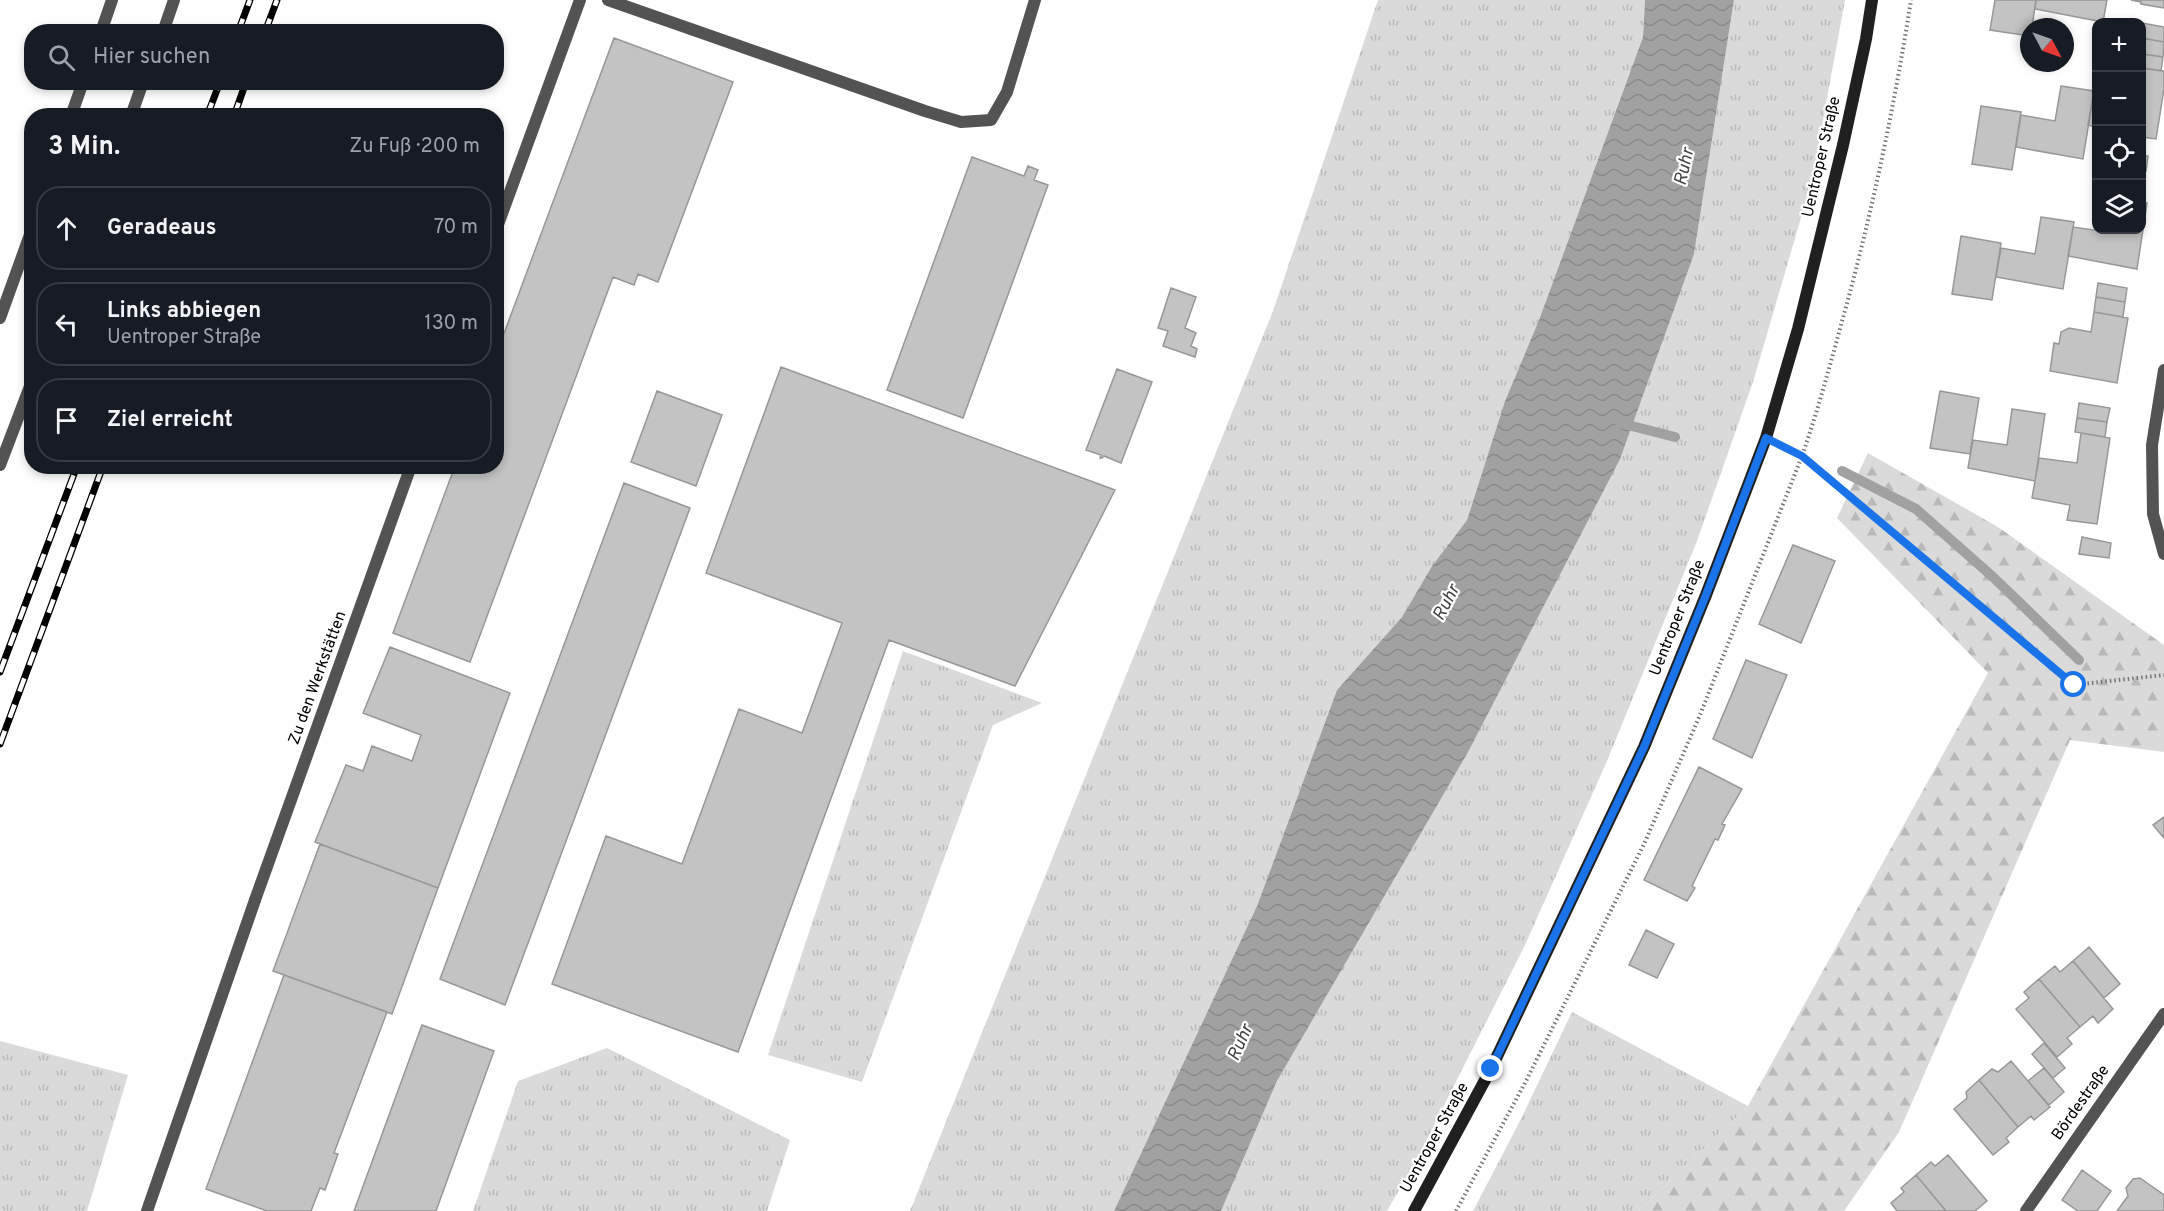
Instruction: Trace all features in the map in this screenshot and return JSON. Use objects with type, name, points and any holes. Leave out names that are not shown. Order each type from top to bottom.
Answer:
[{"type":"main road","name":"Uentroper Straße","points":[[1413,1211],[1491,1069],[1644,747],[1706,595],[1766,438],[1798,329],[1840,157],[1866,39],[1872,0]]},
{"type":"street","points":[[104,24],[112,0]]},
{"type":"street","points":[[166,24],[174,0]]},
{"type":"street","points":[[504,208],[580,0]]},
{"type":"street","points":[[608,0],[961,122],[991,120],[1007,92],[1035,0]]},
{"type":"street","points":[[74,108],[80,90]]},
{"type":"street","points":[[134,108],[140,90]]},
{"type":"street","points":[[0,318],[24,251]]},
{"type":"street","points":[[2164,370],[2152,445],[2153,514],[2164,554]]},
{"type":"street","points":[[0,465],[24,402]]},
{"type":"street","name":"Zu den Werkstätten","points":[[147,1211],[255,900],[408,474]]},
{"type":"street","name":"Bördestraße","points":[[2026,1211],[2164,1014]]},
{"type":"path","points":[[1766,438],[1802,456],[2074,685],[2164,675]]},
{"type":"green space","points":[[1378,0],[1645,0],[1643,37],[1539,320],[1505,401],[1467,520],[1432,566],[1402,617],[1337,690],[1257,906],[1114,1211],[910,1211],[1273,311]]},
{"type":"green space","points":[[1734,0],[1845,0],[1812,180],[1753,382],[1697,541],[1607,761],[1525,945],[1417,1159],[1387,1211],[1221,1211],[1277,1081],[1467,754],[1694,254]]},
{"type":"green space","points":[[1868,453],[1998,527],[2164,645],[2164,752],[2070,740],[1899,1132],[1844,1211],[1639,1211],[1748,1106],[1988,673],[1837,518]]},
{"type":"green space","points":[[903,651],[1042,703],[993,725],[862,1082],[768,1055]]},
{"type":"green space","points":[[1572,1012],[1748,1106],[1639,1211],[1473,1211],[1520,1121]]},
{"type":"green space","points":[[0,1041],[128,1075],[87,1211],[0,1211]]},
{"type":"green space","points":[[607,1048],[790,1140],[767,1211],[473,1211],[518,1081]]},
{"type":"water","name":"Ruhr","points":[[1645,0],[1734,0],[1694,254],[1620,459],[1467,754],[1277,1081],[1221,1211],[1114,1211],[1257,906],[1337,690],[1402,617],[1432,566],[1467,520],[1505,401],[1539,320],[1643,37]]},
{"type":"building","points":[[1995,0],[2036,0],[2033,18],[2020,18],[2020,35],[1990,30]]},
{"type":"building","points":[[2036,0],[2107,0],[2104,18],[2092,18],[2092,20],[2035,9]]},
{"type":"building","points":[[2131,0],[2164,0],[2164,8],[2141,4],[2141,2]]},
{"type":"building","points":[[2146,24],[2164,27],[2164,42],[2146,39]]},
{"type":"building","points":[[614,38],[733,82],[658,282],[638,274],[634,285],[613,277],[470,662],[393,633],[452,474],[504,474],[504,334]]},
{"type":"building","points":[[2146,39],[2164,42],[2163,57],[2146,55]]},
{"type":"building","points":[[2146,55],[2163,57],[2161,71],[2146,69]]},
{"type":"building","points":[[2146,69],[2164,71],[2164,89],[2156,139],[2146,138]]},
{"type":"building","points":[[2061,86],[2092,91],[2083,159],[2016,147],[2021,115],[2055,121]]},
{"type":"building","points":[[2092,103],[2092,126],[2088,125]]},
{"type":"building","points":[[1981,106],[2021,112],[2012,170],[1972,164]]},
{"type":"building","points":[[972,157],[1024,176],[1028,166],[1038,170],[1034,180],[1048,185],[963,418],[887,390]]},
{"type":"building","points":[[2041,217],[2074,222],[2063,289],[1996,277],[2001,248],[2035,254]]},
{"type":"building","points":[[2073,227],[2092,230],[2092,234],[2142,234],[2137,269],[2068,256]]},
{"type":"building","points":[[1961,236],[2001,243],[1992,300],[1952,294]]},
{"type":"building","points":[[2098,283],[2127,288],[2125,302],[2096,297]]},
{"type":"building","points":[[1171,288],[1196,297],[1185,328],[1196,333],[1191,346],[1197,349],[1195,357],[1163,346],[1168,331],[1158,328]]},
{"type":"building","points":[[2096,297],[2125,302],[2123,317],[2094,312]]},
{"type":"building","points":[[2094,312],[2128,318],[2117,383],[2050,371],[2054,343],[2059,344],[2061,332],[2069,328],[2091,332]]},
{"type":"building","points":[[781,367],[1115,490],[1015,686],[889,640],[738,1052],[552,984],[606,836],[682,864],[739,709],[802,733],[842,623],[706,573]]},
{"type":"building","points":[[1117,369],[1152,382],[1121,463],[1104,456],[1100,458],[1101,455],[1086,450]]},
{"type":"building","points":[[657,391],[722,415],[696,486],[631,462]]},
{"type":"building","points":[[1940,391],[1979,398],[1970,454],[1930,448]]},
{"type":"building","points":[[2079,403],[2110,408],[2107,422],[2077,418]]},
{"type":"building","points":[[2012,409],[2045,414],[2035,481],[1968,468],[1973,440],[2007,445]]},
{"type":"building","points":[[2077,418],[2107,422],[2105,437],[2075,432]]},
{"type":"building","points":[[2081,433],[2110,438],[2097,524],[2067,520],[2070,505],[2032,498],[2039,458],[2077,463]]},
{"type":"building","points":[[624,483],[690,508],[505,1005],[440,979]]},
{"type":"building","points":[[2082,537],[2111,543],[2109,558],[2079,554]]},
{"type":"building","points":[[1793,545],[1835,561],[1801,643],[1759,624]]},
{"type":"building","points":[[390,647],[510,693],[438,888],[315,842],[346,765],[363,771],[372,746],[412,761],[421,735],[363,713]]},
{"type":"building","points":[[1746,660],[1787,675],[1752,758],[1713,739]]},
{"type":"building","points":[[1699,767],[1742,789],[1722,824],[1725,825],[1718,840],[1715,839],[1692,886],[1695,888],[1687,901],[1644,880]]},
{"type":"building","points":[[2164,817],[2164,838],[2153,825]]},
{"type":"building","points":[[320,844],[438,888],[392,1014],[273,971]]},
{"type":"building","points":[[1646,930],[1674,944],[1657,978],[1629,965]]},
{"type":"building","points":[[2089,947],[2120,984],[2104,998],[2073,961]]},
{"type":"building","points":[[2073,961],[2113,1009],[2098,1023],[2093,1016],[2080,1027],[2039,979],[2055,966],[2060,972]]},
{"type":"building","points":[[284,975],[387,1012],[334,1153],[338,1154],[325,1190],[320,1188],[311,1211],[267,1211],[206,1189]]},
{"type":"building","points":[[2039,979],[2080,1027],[2067,1038],[2072,1044],[2057,1057],[2016,1009],[2029,998],[2024,992]]},
{"type":"building","points":[[422,1025],[494,1051],[436,1211],[354,1211]]},
{"type":"building","points":[[2044,1043],[2065,1068],[2053,1078],[2032,1054]]},
{"type":"building","points":[[2011,1061],[2050,1107],[2034,1120],[2031,1116],[2018,1127],[1979,1080],[1992,1069],[1998,1072]]},
{"type":"building","points":[[2044,1068],[2064,1092],[2049,1105],[2028,1081]]},
{"type":"building","points":[[1979,1080],[2018,1127],[2006,1138],[2009,1142],[1993,1155],[1954,1109],[1967,1098],[1966,1092]]},
{"type":"building","points":[[1948,1155],[1987,1201],[1975,1211],[1946,1211],[1916,1175],[1931,1162],[1935,1166]]},
{"type":"building","points":[[2082,1170],[2111,1191],[2097,1211],[2078,1211],[2062,1200]]},
{"type":"building","points":[[1916,1175],[1946,1211],[1897,1211],[1891,1203],[1904,1192],[1901,1188]]},
{"type":"building","points":[[2140,1178],[2164,1195],[2164,1211],[2117,1211],[2128,1196],[2126,1188],[2133,1179]]},
{"type":"waterway","points":[[1620,423],[1675,437]]},
{"type":"waterway","points":[[1842,471],[1916,509],[1993,577],[2079,660]]},
{"type":"railway","points":[[241,24],[250,0]]},
{"type":"railway","points":[[268,24],[277,0]]},
{"type":"railway","points":[[210,108],[217,90]]},
{"type":"railway","points":[[237,108],[243,90]]},
{"type":"railway","points":[[0,672],[74,474]]},
{"type":"railway","points":[[0,744],[100,474]]},
{"type":"route","points":[[1491,1069],[1644,747],[1706,595],[1766,438],[1802,456],[2074,685]]}]
